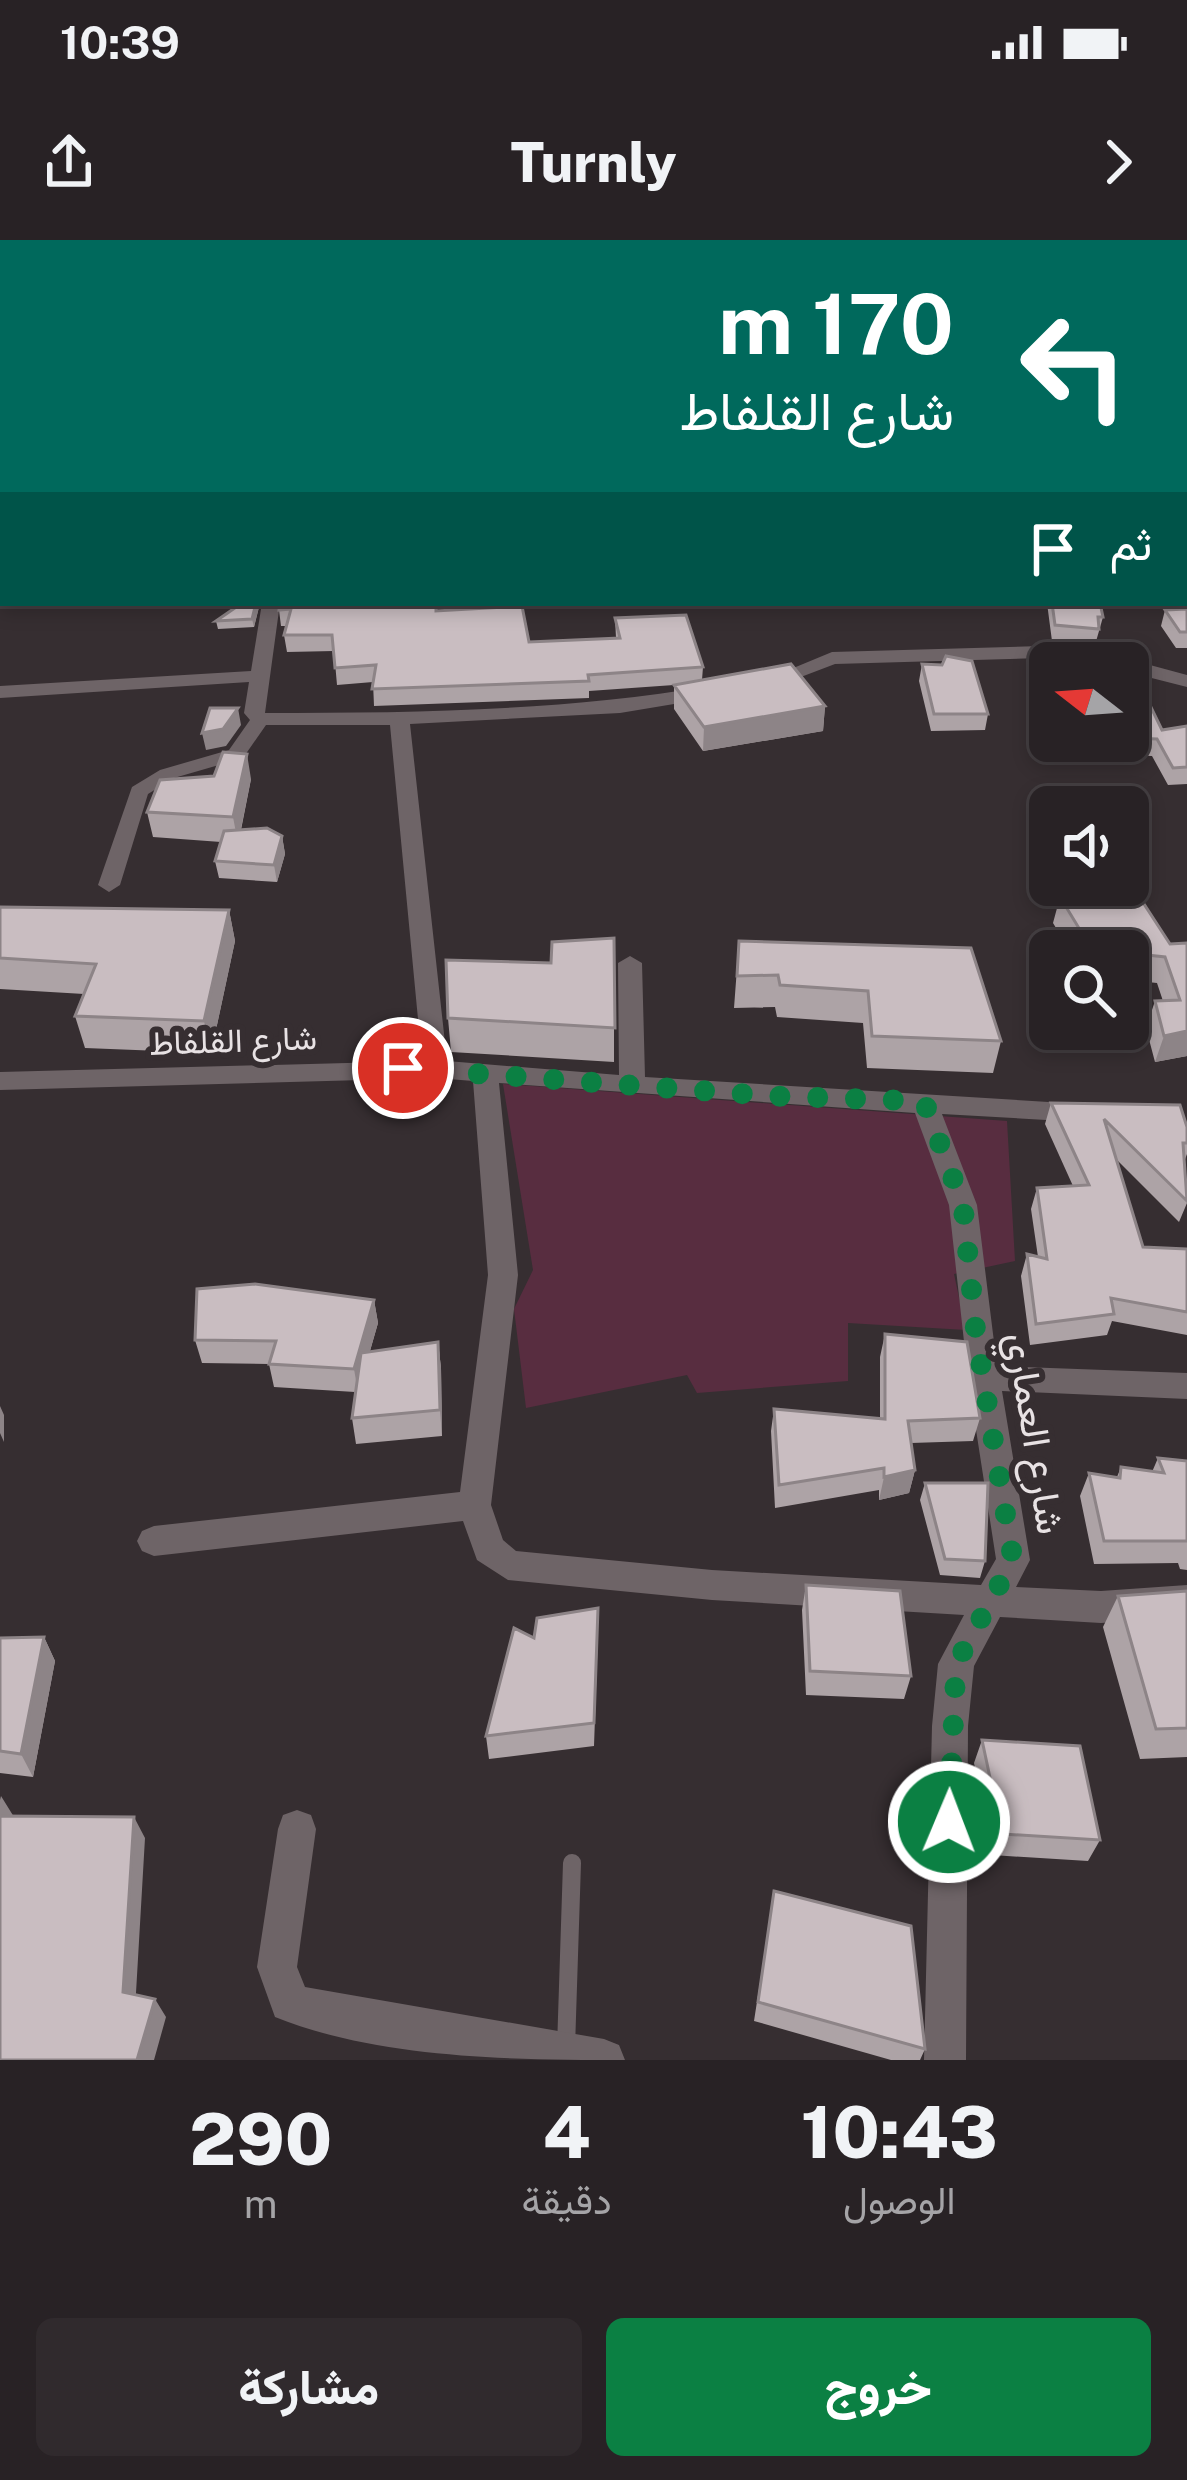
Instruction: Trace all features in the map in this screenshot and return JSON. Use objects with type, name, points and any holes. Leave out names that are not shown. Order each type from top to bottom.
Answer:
[{"type":"street","points":[[271,606],[254,713],[260,719],[399,719],[620,706],[778,682],[832,658],[1029,652]]},
{"type":"street","points":[[1149,671],[1187,681]]},
{"type":"street","points":[[0,692],[259,676]]},
{"type":"street","points":[[109,885],[139,791],[167,774],[236,754],[260,719]]},
{"type":"street","points":[[399,719],[420,896],[428,1030],[436,1069]]},
{"type":"street","points":[[630,962],[632,1085]]},
{"type":"street","name":"شارع القلفاط","points":[[0,1081],[436,1069],[1114,1112]]},
{"type":"street","points":[[485,1073],[503,1276],[475,1505],[489,1549],[508,1565],[712,1585],[1101,1607],[1187,1601]]},
{"type":"street","name":"شارع العماري","points":[[924,1101],[963,1205],[983,1378],[1013,1560],[956,1664],[950,1726],[945,2060]]},
{"type":"street","points":[[983,1378],[1187,1386]]},
{"type":"street","points":[[154,1541],[475,1505]]},
{"type":"street","points":[[297,1829],[278,1967],[290,2002],[585,2057]]},
{"type":"lane","points":[[572,1863],[585,2057]]},
{"type":"shaded area","points":[[503,1084],[1007,1121],[1015,1261],[954,1274],[966,1330],[848,1323],[848,1381],[697,1393],[687,1375],[526,1408],[514,1309],[533,1270]]},
{"type":"building","points":[[238,606],[255,606],[252,619],[216,621]]},
{"type":"building","points":[[280,606],[436,606],[436,611],[522,606],[529,642],[620,638],[615,618],[686,615],[703,667],[588,675],[589,681],[372,689],[376,665],[335,668],[332,635],[284,635],[291,609],[279,610]]},
{"type":"building","points":[[1052,606],[1101,606],[1099,629],[1055,625]]},
{"type":"building","points":[[1187,609],[1187,632],[1180,632],[1165,610]]},
{"type":"building","points":[[946,656],[972,661],[988,714],[934,714],[922,664],[942,665]]},
{"type":"building","points":[[791,664],[825,706],[704,727],[674,685]]},
{"type":"building","points":[[1149,703],[1162,730],[1187,726],[1187,767],[1173,768],[1157,739],[1149,739]]},
{"type":"building","points":[[210,708],[238,708],[223,729],[202,733]]},
{"type":"building","points":[[223,752],[247,754],[233,817],[147,812],[160,780],[214,776]]},
{"type":"building","points":[[267,828],[282,836],[274,865],[215,861],[224,831]]},
{"type":"building","points":[[1065,906],[1145,906],[1170,944],[1187,943],[1187,1031],[1164,1036],[1155,1001],[1180,1000],[1165,957],[1149,955],[1149,930],[1080,930]]},
{"type":"building","points":[[0,907],[229,910],[204,1021],[75,1016],[96,964],[0,958]]},
{"type":"building","points":[[614,938],[615,1028],[448,1018],[446,960],[551,963],[552,942]]},
{"type":"building","points":[[739,941],[971,948],[1001,1041],[872,1036],[868,991],[780,985],[778,975],[737,976]]},
{"type":"building","points":[[1051,1103],[1180,1105],[1187,1127],[1187,1143],[1183,1143],[1187,1201],[1104,1119],[1143,1247],[1187,1249],[1187,1312],[1111,1298],[1114,1314],[1036,1324],[1027,1254],[1047,1259],[1037,1188],[1089,1185]]},
{"type":"building","points":[[255,1284],[374,1300],[354,1369],[269,1364],[276,1341],[195,1340],[197,1289]]},
{"type":"building","points":[[885,1334],[967,1342],[980,1418],[908,1421],[915,1470],[884,1477],[884,1468],[779,1485],[774,1409],[885,1419]]},
{"type":"building","points":[[438,1342],[440,1410],[352,1418],[361,1353]]},
{"type":"building","points":[[1158,1458],[1187,1461],[1187,1541],[1104,1541],[1089,1473],[1120,1478],[1121,1467],[1164,1473]]},
{"type":"building","points":[[925,1483],[988,1483],[985,1561],[945,1559]]},
{"type":"building","points":[[806,1585],[900,1591],[911,1676],[810,1671]]},
{"type":"building","points":[[1187,1591],[1187,1728],[1156,1729],[1118,1596]]},
{"type":"building","points":[[598,1608],[594,1723],[486,1736],[514,1628],[534,1638],[537,1618]]},
{"type":"building","points":[[44,1637],[21,1754],[0,1751],[0,1638]]},
{"type":"building","points":[[982,1740],[1080,1746],[1100,1840],[1002,1834]]},
{"type":"building","points":[[0,1816],[134,1817],[123,1992],[155,1999],[137,2060],[0,2060]]},
{"type":"building","points":[[774,1891],[911,1926],[925,2049],[758,2002]]},
{"type":"route","points":[[403,1068],[773,1096],[924,1101],[955,1173],[963,1205],[976,1334],[1013,1560],[956,1664],[949,1822]]}]
